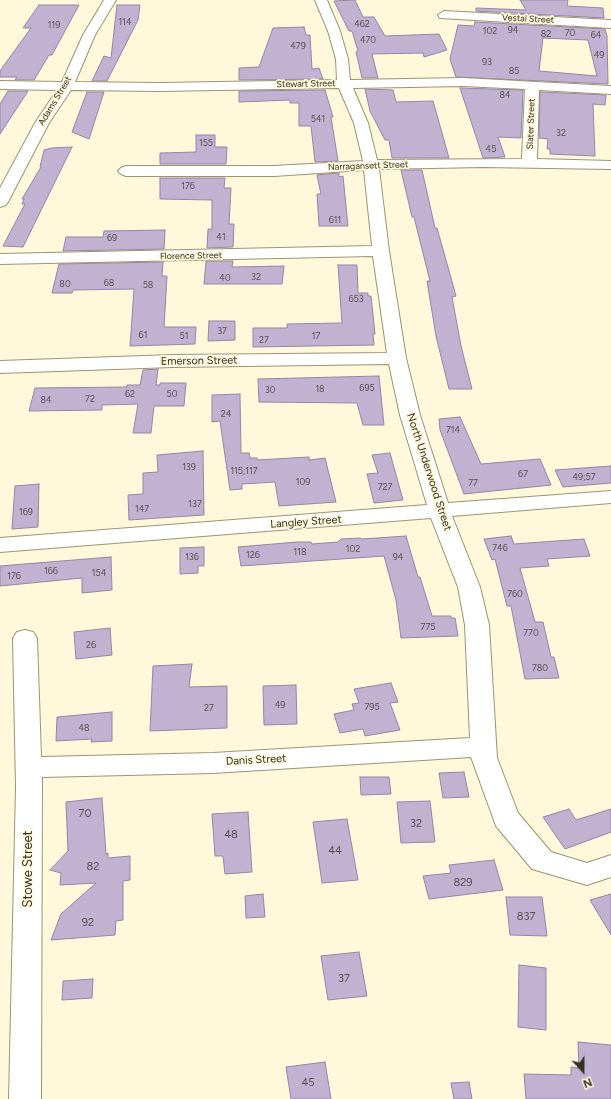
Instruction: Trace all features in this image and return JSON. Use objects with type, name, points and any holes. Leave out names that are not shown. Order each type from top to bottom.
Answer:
[{"type":"street","name":"Adams Street","points":[[0,202],[42,123],[66,87],[89,34],[110,0]]},
{"type":"street","name":"North Underwood Street","points":[[321,0],[334,31],[342,59],[344,83],[361,123],[371,165],[381,251],[398,358],[410,415],[439,510],[469,587],[477,624],[484,758],[506,818],[542,861],[587,874],[611,866]]},
{"type":"street","points":[[511,6],[518,18]]},
{"type":"street","name":"Vestal Street","points":[[444,16],[518,18],[611,24]]},
{"type":"street","name":"Stewart Street","points":[[0,85],[159,87],[463,82],[611,90]]},
{"type":"street","name":"Slater Street","points":[[529,163],[532,85]]},
{"type":"street","name":"Narragansett Street","points":[[126,171],[274,170],[371,165],[529,163],[611,165]]},
{"type":"street","name":"Florence Street","points":[[0,259],[302,254],[381,251]]},
{"type":"street","name":"Emerson Street","points":[[0,368],[172,361],[398,358]]},
{"type":"street","name":"Langley Street","points":[[0,545],[611,497]]},
{"type":"street","name":"Stowe Street","points":[[25,638],[28,767],[25,1099]]},
{"type":"street","name":"Danis Street","points":[[28,767],[213,763],[484,747]]},
{"type":"building","points":[[355,0],[363,17],[374,17],[385,36],[439,34],[447,50],[424,57],[423,53],[372,54],[378,78],[362,78],[356,52],[358,51],[352,31],[349,31],[334,1]]},
{"type":"building","points":[[520,0],[568,0],[567,6],[603,8],[604,18],[476,11],[476,8],[526,10]]},
{"type":"building","points":[[39,5],[79,5],[52,55],[49,55],[34,80],[15,80],[17,77],[0,77],[0,71],[31,28],[23,28]]},
{"type":"building","points":[[117,5],[140,5],[138,20],[107,81],[92,81],[104,56],[111,58]]},
{"type":"building","points":[[475,22],[605,29],[607,36],[608,84],[456,77],[450,59],[458,25],[474,26]],"holes":[[[543,38],[588,40],[597,76],[539,71]]]},
{"type":"building","points":[[304,27],[306,35],[310,35],[312,69],[319,68],[323,79],[239,80],[239,68],[259,67],[273,28]]},
{"type":"building","points":[[460,88],[523,90],[521,138],[498,137],[505,157],[483,158]]},
{"type":"building","points":[[365,89],[393,90],[396,102],[433,101],[449,158],[392,158],[389,140],[385,140],[370,111]]},
{"type":"building","points":[[325,90],[333,117],[331,117],[338,161],[315,162],[311,126],[299,126],[299,103],[290,103],[290,100],[239,102],[239,91]]},
{"type":"building","points":[[8,91],[28,91],[0,134],[0,104]]},
{"type":"building","points":[[87,92],[104,92],[89,139],[72,132]]},
{"type":"building","points":[[540,92],[606,95],[605,105],[593,104],[595,156],[550,154],[550,149],[547,149],[548,139],[539,138]]},
{"type":"building","points":[[196,135],[215,135],[215,147],[227,147],[226,164],[160,164],[160,153],[196,152]]},
{"type":"building","points":[[72,147],[23,247],[3,246],[25,204],[22,204],[24,199],[22,199],[41,167],[44,150],[51,148]]},
{"type":"building","points":[[401,170],[422,170],[435,228],[437,228],[456,296],[452,297],[461,346],[472,389],[449,389],[436,336],[427,281],[430,281],[414,217],[412,217]]},
{"type":"building","points":[[339,173],[339,177],[343,176],[348,226],[319,226],[317,194],[321,194],[317,175]]},
{"type":"building","points":[[160,178],[225,178],[224,188],[231,188],[229,224],[234,224],[233,247],[207,248],[208,229],[212,229],[212,200],[160,199]]},
{"type":"building","points":[[165,230],[164,249],[63,251],[66,237],[103,237],[104,231]]},
{"type":"building","points":[[206,261],[233,261],[232,267],[284,266],[282,284],[204,284]]},
{"type":"building","points":[[163,262],[162,276],[167,276],[164,327],[196,327],[195,344],[130,346],[134,289],[73,290],[72,293],[52,293],[59,264]]},
{"type":"building","points":[[338,265],[357,265],[358,293],[368,293],[368,296],[371,296],[375,334],[373,334],[374,345],[253,347],[253,328],[287,328],[287,324],[342,323]]},
{"type":"building","points":[[209,321],[235,321],[235,340],[208,341]]},
{"type":"building","points":[[158,369],[156,385],[160,385],[160,383],[186,383],[184,406],[154,406],[151,433],[133,433],[138,404],[102,405],[102,410],[29,411],[35,388],[127,387],[127,385],[140,385],[143,370]]},
{"type":"building","points":[[379,376],[384,425],[363,425],[357,403],[259,402],[258,379]]},
{"type":"building","points":[[240,394],[241,453],[249,453],[250,458],[257,458],[257,460],[309,457],[309,460],[325,458],[336,502],[279,506],[275,482],[242,484],[242,489],[230,490],[220,421],[212,422],[212,395]]},
{"type":"building","points":[[460,417],[481,464],[540,459],[551,485],[464,494],[440,430],[439,419]]},
{"type":"building","points":[[203,451],[204,515],[129,520],[128,495],[143,494],[143,473],[158,472],[157,455]]},
{"type":"building","points":[[390,453],[403,500],[374,503],[367,474],[378,473],[372,455]]},
{"type":"building","points":[[611,466],[611,483],[563,487],[555,470]]},
{"type":"building","points":[[39,484],[38,527],[12,529],[15,486]]},
{"type":"building","points":[[406,536],[418,577],[420,577],[432,616],[451,616],[451,618],[455,618],[458,636],[401,638],[396,600],[384,556],[241,566],[238,547],[297,542],[311,542],[312,544],[338,542],[341,539]]},
{"type":"building","points":[[511,536],[514,544],[584,539],[590,556],[547,559],[549,566],[520,568],[535,622],[543,622],[551,657],[554,657],[559,678],[525,679],[511,606],[507,606],[495,559],[492,560],[484,539]]},
{"type":"building","points":[[204,547],[204,566],[198,566],[198,573],[180,574],[180,548]]},
{"type":"building","points":[[111,557],[112,590],[82,593],[82,578],[0,586],[0,566]]},
{"type":"building","points":[[110,628],[112,655],[76,659],[74,632]]},
{"type":"building","points":[[192,664],[189,687],[227,686],[227,728],[150,731],[153,666]]},
{"type":"building","points":[[391,683],[398,702],[390,703],[400,730],[365,736],[363,729],[340,733],[334,714],[354,710],[352,704],[359,703],[354,689]]},
{"type":"building","points":[[296,685],[297,724],[264,725],[263,686]]},
{"type":"building","points":[[112,712],[112,741],[91,742],[92,739],[56,741],[57,717]]},
{"type":"building","points":[[464,772],[469,797],[443,798],[439,773]]},
{"type":"building","points":[[360,777],[389,777],[391,794],[361,795]]},
{"type":"building","points":[[102,798],[106,854],[108,853],[108,858],[130,856],[130,880],[123,881],[123,920],[116,921],[115,935],[51,940],[61,914],[96,883],[60,885],[61,873],[50,870],[68,851],[66,802]]},
{"type":"building","points":[[430,801],[435,842],[401,843],[397,802]]},
{"type":"building","points":[[569,809],[576,820],[611,809],[611,832],[565,849],[543,817]]},
{"type":"building","points":[[248,812],[252,872],[225,874],[223,856],[215,856],[212,814]]},
{"type":"building","points":[[347,819],[358,880],[322,883],[313,822]]},
{"type":"building","points":[[494,860],[503,890],[429,899],[423,876],[451,873],[449,865]]},
{"type":"building","points":[[263,894],[265,917],[246,918],[245,896]]},
{"type":"building","points":[[611,894],[611,935],[590,900]]},
{"type":"building","points":[[506,897],[542,897],[547,936],[510,935]]},
{"type":"building","points":[[359,952],[367,996],[328,1000],[321,956]]},
{"type":"building","points":[[519,965],[546,968],[546,1030],[518,1027]]},
{"type":"building","points":[[93,979],[92,998],[62,1000],[63,981]]},
{"type":"building","points":[[578,1042],[611,1045],[611,1099],[526,1099],[524,1074],[571,1075],[571,1067],[579,1068]]},
{"type":"building","points":[[325,1062],[331,1099],[291,1099],[286,1067]]},
{"type":"building","points":[[469,1082],[472,1099],[454,1099],[451,1083]]}]
